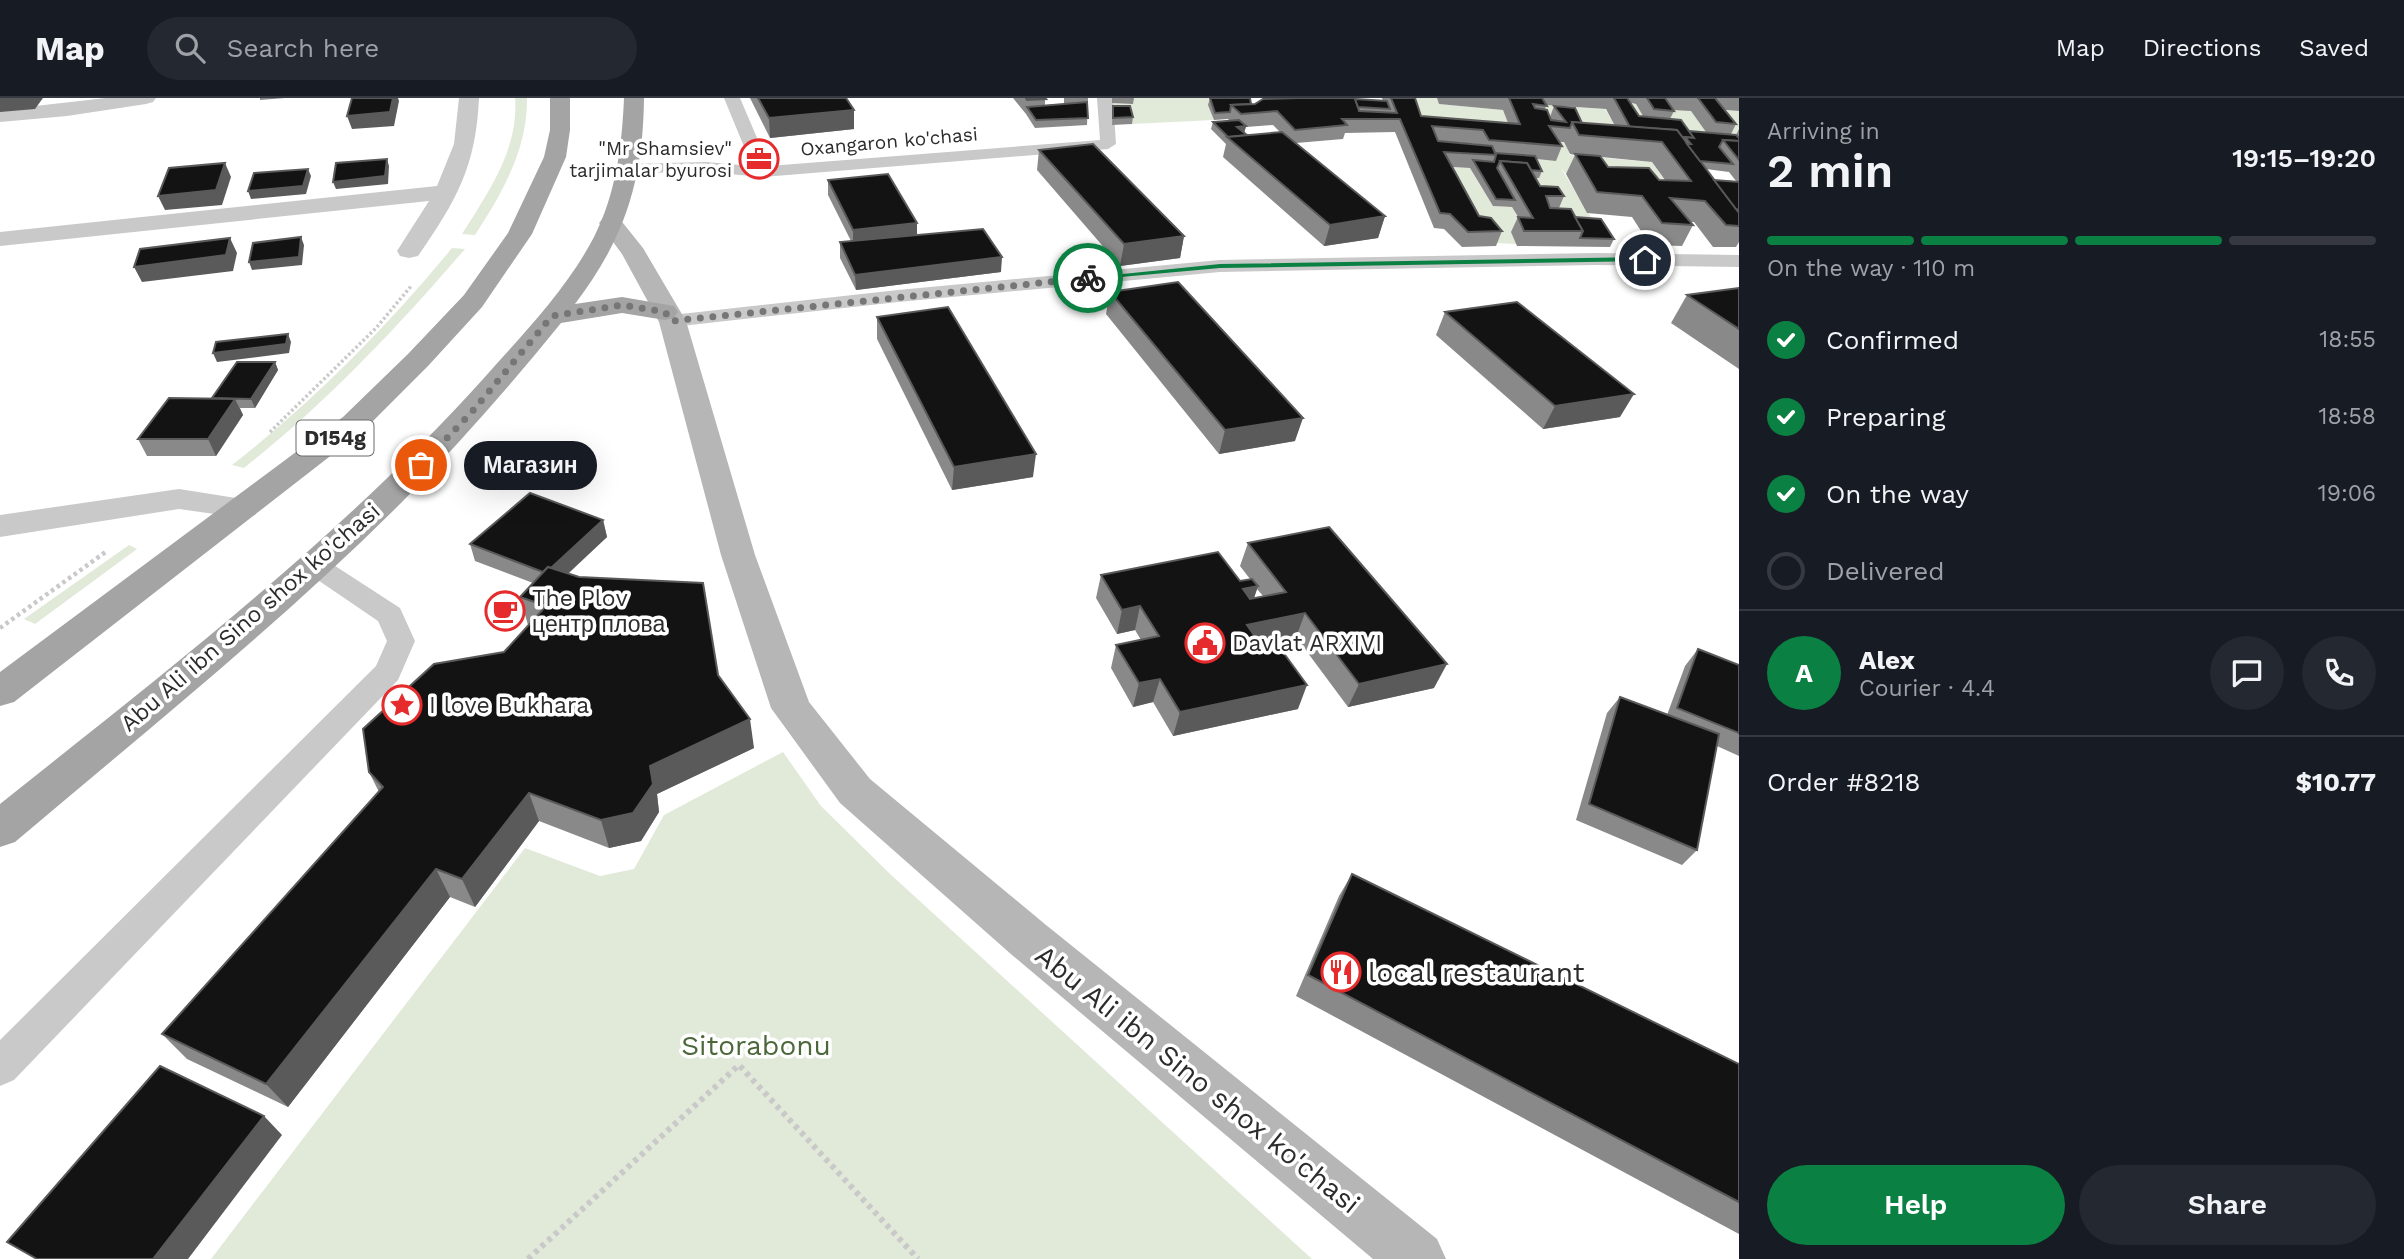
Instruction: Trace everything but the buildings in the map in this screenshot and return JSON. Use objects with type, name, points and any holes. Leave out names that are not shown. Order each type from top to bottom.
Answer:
[{"type":"main road","name":"D154g","points":[[0,692],[355,423],[473,301],[520,234],[544,186],[555,157],[560,130],[560,98]]},
{"type":"main road","name":"Abu Ali ibn Sino shox ko'chasi","points":[[0,829],[316,566],[371,517],[471,413],[552,316],[599,251],[628,169],[634,98]]},
{"type":"main road","points":[[611,223],[634,253],[669,316]]},
{"type":"main road","points":[[552,316],[622,305],[669,316]]},
{"type":"main road","name":"Abu Ali ibn Sino shox ko'chasi","points":[[669,316],[738,555],[791,708],[855,791],[979,898],[1417,1259]]},
{"type":"street","points":[[0,116],[67,110],[146,98]]},
{"type":"street","points":[[409,251],[447,192],[466,144],[469,98]]},
{"type":"street","points":[[0,239],[447,192]]},
{"type":"street","points":[[190,243],[431,216]]},
{"type":"street","points":[[0,526],[178,499],[243,508]]},
{"type":"lane","points":[[732,98],[764,172]]},
{"type":"lane","name":"Oxangaron ko'chasi","points":[[628,169],[706,167],[764,172],[1108,144],[1105,98]]},
{"type":"lane","points":[[669,316],[1220,266],[1596,259],[1739,261]]},
{"type":"lane","points":[[0,1067],[388,672],[401,642],[390,615],[316,566]]},
{"type":"path","points":[[269,433],[377,327],[412,285]]},
{"type":"path","points":[[0,628],[112,547]]},
{"type":"path","points":[[528,1259],[739,1065],[918,1259]]},
{"type":"green space","points":[[515,98],[527,98],[523,135],[512,170],[475,235],[462,234],[500,170],[507,153],[515,117]]},
{"type":"green space","points":[[1132,98],[1223,98],[1226,105],[1209,105],[1214,120],[1132,124],[1129,113],[1112,113],[1112,103]]},
{"type":"green space","points":[[1406,98],[1437,98],[1440,104],[1503,110],[1514,138],[1416,130]]},
{"type":"green space","points":[[1615,102],[1636,104],[1648,122],[1655,108],[1739,111],[1739,142],[1632,130]]},
{"type":"green space","points":[[1532,104],[1605,109],[1617,128],[1540,119]]},
{"type":"green space","points":[[1427,140],[1477,144],[1483,154],[1555,160],[1543,140],[1564,142],[1570,155],[1652,162],[1680,202],[1590,176],[1566,174],[1561,168],[1597,227],[1564,224]]},
{"type":"green space","points":[[1439,166],[1470,168],[1493,206],[1512,207],[1526,233],[1516,244],[1494,243]]},
{"type":"green space","points":[[452,248],[465,249],[360,364],[244,468],[232,465],[292,415],[348,362]]},
{"type":"green space","points":[[129,545],[137,549],[35,624],[24,619]]},
{"type":"green space","name":"Sitorabonu","points":[[783,752],[821,806],[888,872],[1312,1259],[211,1259],[525,848],[600,876],[634,869],[664,815]]},
{"type":"way so far","points":[[421,465],[471,413],[552,316],[622,305],[665,312],[672,321],[1088,278]]},
{"type":"place","name":"\"Mr Shamsiev\" tarjimalar byurosi","points":[[759,159]]},
{"type":"place","name":"Магазин","points":[[421,465]]},
{"type":"place","name":"The Plov центр плова","points":[[505,611]]},
{"type":"place","name":"Davlat ARXIVI","points":[[1205,643]]},
{"type":"place","name":"I love Bukhara","points":[[402,705]]},
{"type":"place","name":"local restaurant","points":[[1341,972]]},
{"type":"route","points":[[1088,278],[1220,266],[1645,260]]}]
